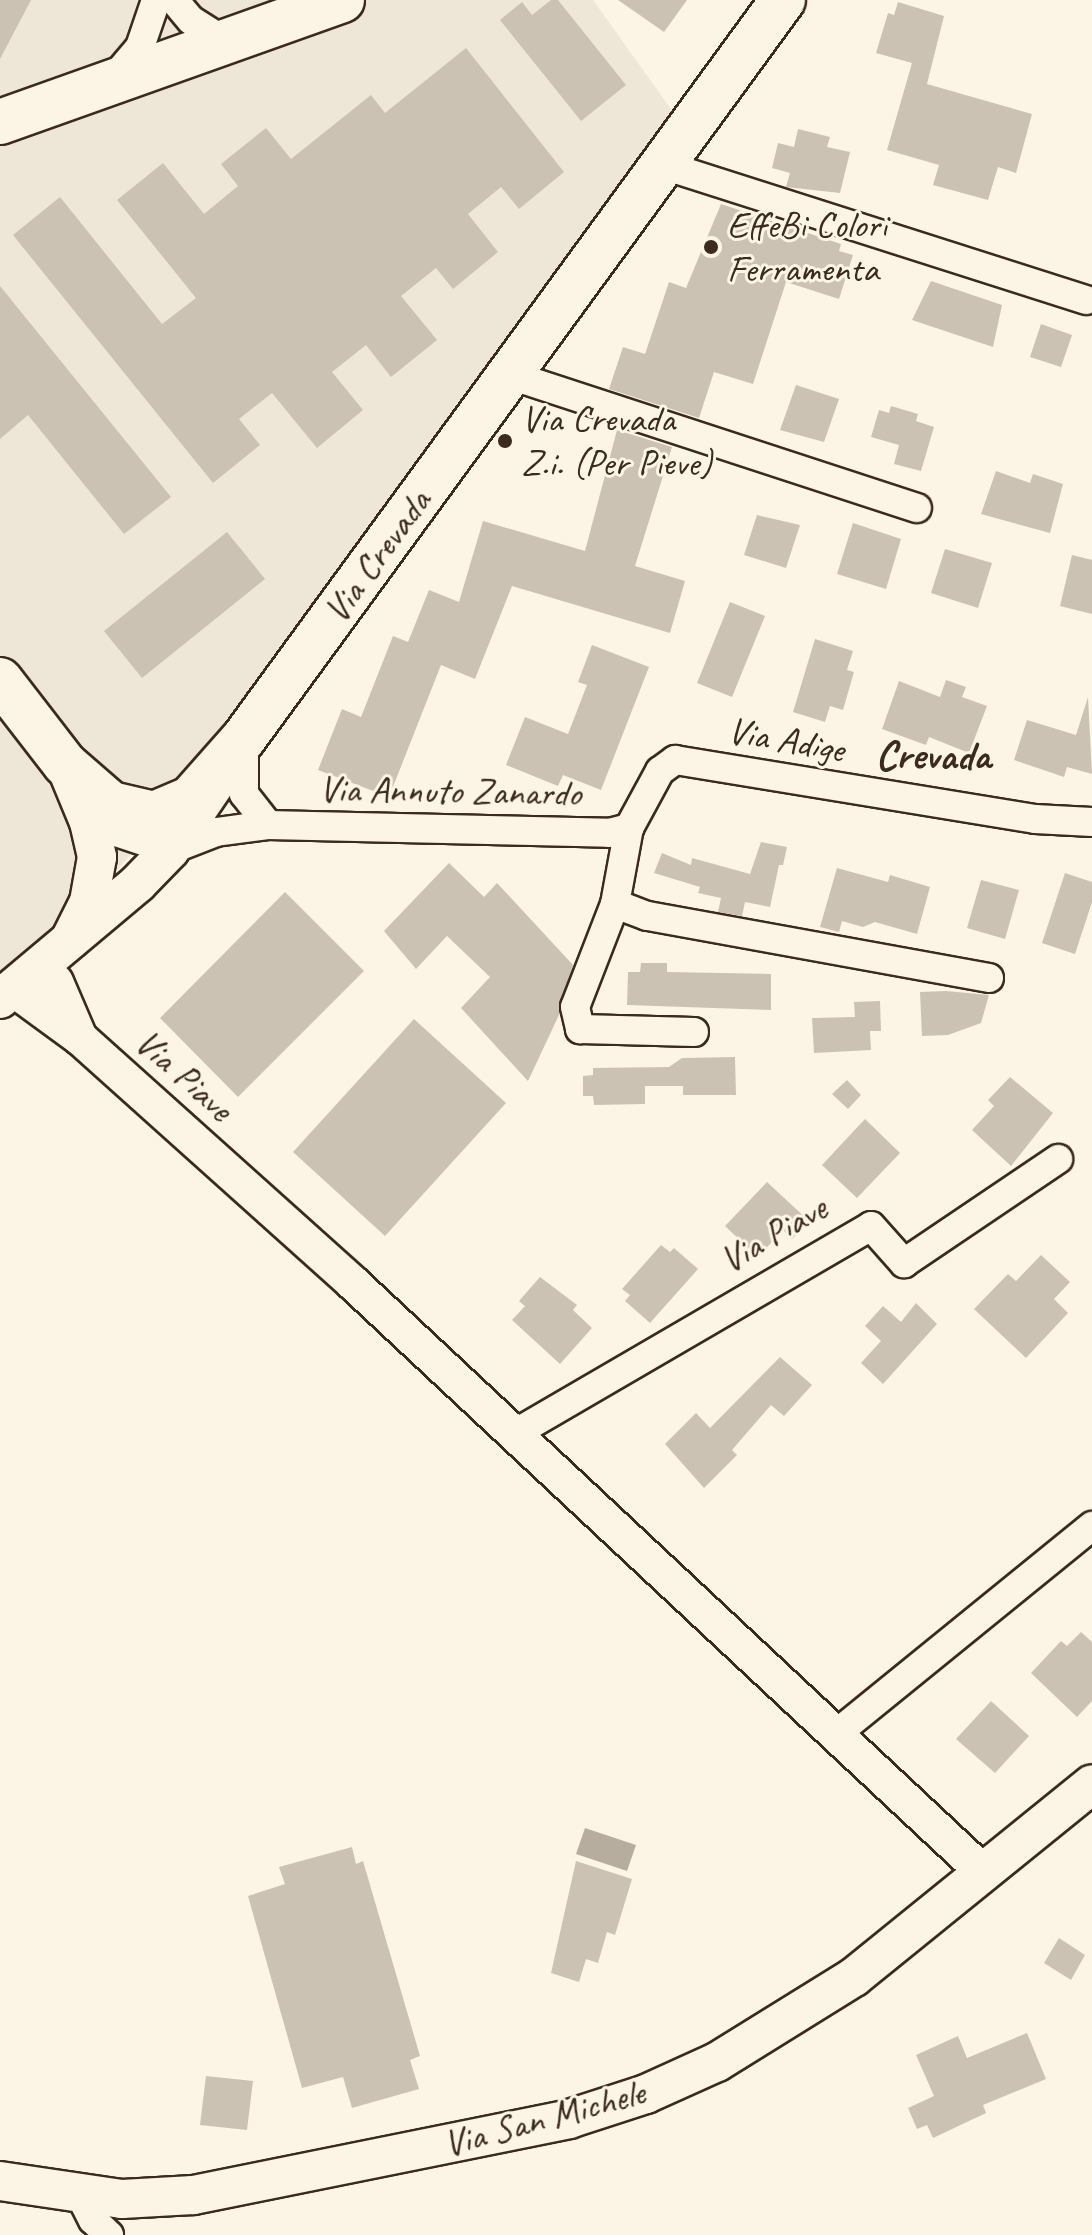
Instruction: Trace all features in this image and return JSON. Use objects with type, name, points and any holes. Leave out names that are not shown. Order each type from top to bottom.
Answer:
[{"type":"main road","points":[[0,122],[229,44],[342,0]]},
{"type":"main road","name":"Via Crevada","points":[[6,994],[109,912],[170,850],[244,738],[778,4]]},
{"type":"main road","name":"Via Crevada","points":[[0,680],[65,764],[111,804],[154,814],[190,799],[244,738]]},
{"type":"main road","name":"Via Crevada","points":[[56,954],[89,902],[97,857],[89,822],[65,764]]},
{"type":"main road","name":"Via San Michele","points":[[0,2181],[80,2195],[193,2195],[285,2181],[569,2119],[646,2094],[791,2019],[854,1977],[1092,1784]]},
{"type":"street","points":[[107,86],[140,47],[156,0]]},
{"type":"street","points":[[174,0],[191,20],[229,44]]},
{"type":"street","points":[[663,165],[1086,300]]},
{"type":"street","points":[[510,375],[917,508]]},
{"type":"street","name":"Via Annuto Zanardo","points":[[244,738],[244,794],[268,825]]},
{"type":"street","name":"Via Adige","points":[[694,1032],[580,1029],[575,1007],[615,904],[629,828],[660,771],[675,760],[1035,819],[1092,822]]},
{"type":"street","name":"Via Crevada","points":[[65,764],[116,832],[170,850]]},
{"type":"street","name":"Via Annuto Zanardo","points":[[170,850],[216,832],[268,825],[609,833],[629,828]]},
{"type":"street","points":[[615,904],[647,916],[989,978]]},
{"type":"street","name":"Via Piave","points":[[56,954],[56,982],[80,1038]]},
{"type":"street","name":"Via Piave","points":[[6,994],[80,1038],[514,1434],[982,1871]]},
{"type":"street","name":"Via Piave","points":[[514,1434],[871,1226],[904,1263],[1058,1159]]},
{"type":"street","points":[[836,1734],[1092,1526]]},
{"type":"street","points":[[80,2195],[93,2220],[109,2235]]},
{"type":"shaded area","points":[[0,0],[593,0],[683,126],[195,778],[71,925],[0,985]]},
{"type":"shaded area","points":[[585,1828],[636,1845],[627,1871],[576,1854]]},
{"type":"building","points":[[0,0],[31,0],[0,59]]},
{"type":"building","points":[[551,0],[558,0],[626,85],[581,121],[500,20],[522,2],[532,15]]},
{"type":"building","points":[[618,0],[687,0],[664,32]]},
{"type":"building","points":[[898,2],[944,16],[927,84],[1032,114],[1016,173],[998,167],[988,200],[933,185],[939,165],[887,150],[912,63],[876,53],[888,13],[894,15]]},
{"type":"building","points":[[466,48],[564,172],[519,209],[501,187],[468,214],[498,252],[453,289],[436,268],[401,296],[437,340],[391,377],[366,345],[332,372],[363,410],[317,448],[272,393],[239,419],[260,445],[213,483],[13,235],[60,197],[162,324],[196,298],[117,200],[163,163],[204,214],[238,186],[221,164],[266,128],[291,159],[371,95],[385,113]]},
{"type":"building","points":[[798,129],[830,137],[827,147],[850,152],[840,193],[786,187],[790,173],[772,168],[778,143],[794,147]]},
{"type":"building","points":[[721,204],[841,244],[839,251],[853,255],[839,299],[786,282],[753,384],[714,372],[699,418],[609,389],[623,347],[645,354],[669,282],[686,288]]},
{"type":"building","points":[[931,281],[1002,305],[993,347],[912,320]]},
{"type":"building","points":[[0,286],[171,497],[124,534],[28,415],[0,439]]},
{"type":"building","points":[[1041,324],[1072,335],[1061,367],[1030,357]]},
{"type":"building","points":[[796,385],[839,399],[824,442],[780,430]]},
{"type":"building","points":[[891,406],[918,414],[916,421],[934,427],[921,471],[894,464],[899,445],[871,437],[879,410],[889,413]]},
{"type":"building","points":[[617,430],[672,447],[635,566],[685,581],[670,633],[512,586],[475,679],[441,665],[389,797],[318,770],[342,709],[361,717],[393,636],[408,642],[429,590],[459,602],[483,521],[585,551]]},
{"type":"building","points":[[996,471],[1030,483],[1033,474],[1063,484],[1050,533],[981,514]]},
{"type":"building","points":[[757,515],[800,525],[786,568],[744,555]]},
{"type":"building","points":[[853,523],[901,539],[886,589],[837,574]]},
{"type":"building","points":[[227,532],[265,579],[142,678],[104,631]]},
{"type":"building","points":[[945,549],[992,563],[978,608],[931,593]]},
{"type":"building","points":[[1072,555],[1092,560],[1092,614],[1060,606]]},
{"type":"building","points":[[730,602],[765,616],[732,697],[697,683]]},
{"type":"building","points":[[815,639],[853,651],[847,670],[854,672],[843,710],[830,706],[825,722],[793,712]]},
{"type":"building","points":[[592,645],[649,667],[601,790],[563,775],[558,786],[506,765],[525,717],[568,734],[587,685],[578,682]]},
{"type":"building","points":[[946,680],[966,687],[962,697],[987,706],[969,753],[929,737],[926,745],[882,729],[899,681],[940,697]]},
{"type":"building","points":[[1088,697],[1092,774],[1067,767],[1064,777],[1014,760],[1027,720],[1076,735]]},
{"type":"building","points":[[761,842],[787,847],[783,865],[779,865],[770,907],[745,902],[742,916],[718,912],[721,898],[698,893],[700,887],[654,873],[662,853],[691,865],[692,858],[750,874]]},
{"type":"building","points":[[449,863],[484,897],[497,883],[573,965],[559,1015],[528,1081],[461,1008],[490,977],[447,936],[416,969],[384,931]]},
{"type":"building","points":[[837,868],[888,882],[890,875],[930,887],[917,934],[875,922],[863,927],[842,921],[839,932],[820,927]]},
{"type":"building","points":[[1065,873],[1092,882],[1092,902],[1075,954],[1042,943]]},
{"type":"building","points":[[981,880],[1019,890],[1005,939],[967,928]]},
{"type":"building","points":[[285,892],[364,971],[238,1097],[160,1018]]},
{"type":"building","points":[[641,963],[667,963],[667,972],[771,974],[771,1010],[627,1005],[628,972],[640,972]]},
{"type":"building","points":[[920,992],[989,995],[981,1023],[948,1035],[922,1036]]},
{"type":"building","points":[[880,1001],[881,1031],[870,1031],[871,1050],[814,1053],[812,1018],[855,1017],[854,1002]]},
{"type":"building","points":[[414,1019],[506,1103],[385,1236],[293,1152]]},
{"type":"building","points":[[735,1057],[736,1095],[683,1095],[683,1086],[645,1086],[645,1104],[594,1105],[593,1096],[583,1096],[583,1076],[593,1075],[593,1068],[669,1067],[682,1058]]},
{"type":"building","points":[[1010,1077],[1053,1113],[1011,1166],[972,1130],[994,1106],[988,1100]]},
{"type":"building","points":[[847,1080],[861,1095],[848,1109],[832,1094]]},
{"type":"building","points":[[865,1119],[900,1153],[857,1198],[822,1165]]},
{"type":"building","points":[[767,1182],[809,1221],[792,1239],[783,1230],[758,1257],[725,1226]]},
{"type":"building","points":[[661,1245],[670,1252],[674,1248],[698,1269],[650,1323],[625,1301],[630,1295],[622,1289]]},
{"type":"building","points":[[1041,1255],[1070,1282],[1054,1299],[1068,1313],[1026,1358],[974,1309],[1008,1274],[1016,1281]]},
{"type":"building","points":[[540,1277],[577,1305],[573,1310],[592,1328],[560,1364],[512,1320],[525,1306],[519,1301]]},
{"type":"building","points":[[916,1303],[937,1324],[883,1384],[861,1363],[881,1341],[865,1326],[883,1306],[901,1322]]},
{"type":"building","points":[[780,1357],[812,1385],[784,1416],[771,1405],[732,1450],[737,1455],[704,1488],[665,1444],[696,1413],[710,1428]]},
{"type":"building","points":[[1081,1632],[1092,1642],[1092,1701],[1077,1717],[1031,1673],[1061,1641],[1067,1646]]},
{"type":"building","points":[[991,1701],[1029,1736],[995,1773],[956,1739]]},
{"type":"building","points":[[352,1847],[356,1864],[363,1861],[420,2056],[410,2060],[419,2089],[352,2108],[343,2077],[302,2088],[248,1896],[285,1884],[279,1867]]},
{"type":"building","points":[[576,1861],[632,1879],[615,1935],[607,1932],[598,1963],[586,1959],[579,1982],[551,1973]]},
{"type":"building","points":[[1059,1938],[1085,1955],[1071,1980],[1044,1963]]},
{"type":"building","points":[[1027,2033],[1046,2079],[983,2105],[986,2113],[933,2138],[927,2125],[917,2129],[908,2108],[934,2096],[916,2055],[958,2036],[967,2058]]},
{"type":"building","points":[[206,2076],[253,2081],[247,2130],[200,2125]]},
{"type":"place","name":"EffeBi Colori Ferramenta","points":[[711,247]]},
{"type":"place","name":"Via Crevada Z.i. (Per Pieve)","points":[[505,441]]},
{"type":"district","name":"Crevada","points":[[933,756]]}]
